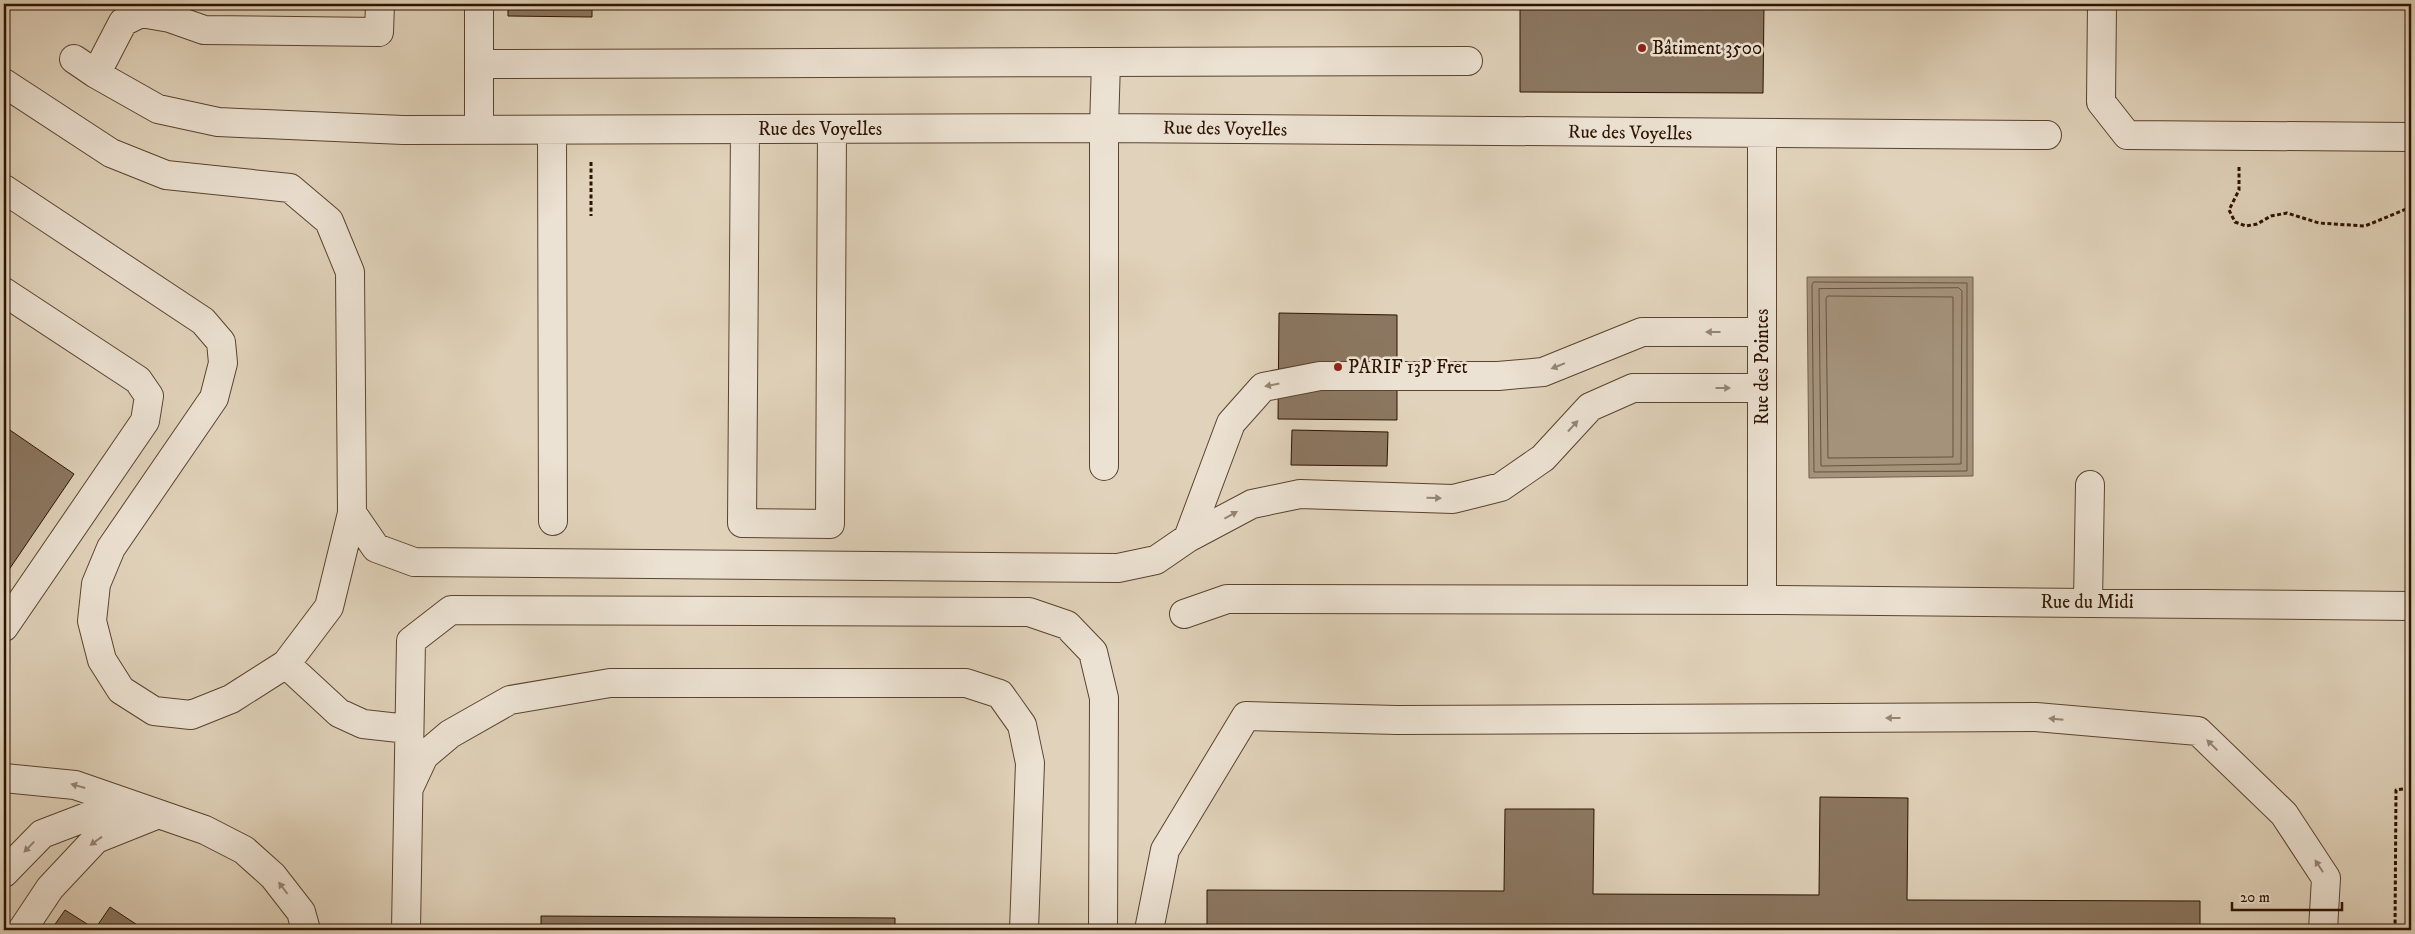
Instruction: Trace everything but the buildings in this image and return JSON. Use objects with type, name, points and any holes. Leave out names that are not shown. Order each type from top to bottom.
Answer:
[{"type":"street","name":"Rue des Voyelles","points":[[380,4],[379,32],[204,30],[170,18],[141,13],[123,22],[85,67],[158,109],[218,122],[403,130],[1104,128],[2047,135]]},
{"type":"street","points":[[479,130],[480,4]]},
{"type":"street","points":[[2102,4],[2101,102],[2127,136],[2411,137]]},
{"type":"street","points":[[480,64],[1468,61]]},
{"type":"street","points":[[1104,466],[1104,128],[1106,62]]},
{"type":"street","points":[[4,83],[111,153],[166,175],[290,188],[329,221],[350,272],[352,513],[329,607],[286,664],[231,699],[191,715],[154,711],[121,690],[102,660],[92,622],[96,584],[111,548],[214,398],[223,363],[221,342],[202,321],[4,189]]},
{"type":"street","points":[[745,129],[742,524],[830,524],[832,129]]},
{"type":"street","points":[[552,130],[552,521]]},
{"type":"street","name":"Rue des Pointes","points":[[1762,134],[1762,600]]},
{"type":"street","points":[[4,292],[138,380],[149,396],[145,421],[4,627]]},
{"type":"street","points":[[1188,538],[1231,423],[1263,387],[1320,376],[1498,376],[1544,372],[1642,332],[1762,332]]},
{"type":"street","points":[[352,513],[376,548],[414,562],[1118,568],[1156,560],[1188,538],[1252,504],[1300,494],[1452,499],[1501,487],[1543,458],[1590,407],[1633,388],[1762,388]]},
{"type":"street","points":[[2088,602],[2090,485]]},
{"type":"street","name":"Rue du Midi","points":[[1184,614],[1227,599],[1762,600],[2411,606]]},
{"type":"street","points":[[406,930],[410,641],[451,610],[1029,612],[1066,625],[1093,652],[1104,698],[1103,930]]},
{"type":"street","points":[[286,664],[338,713],[363,724],[408,729]]},
{"type":"street","points":[[407,791],[424,756],[450,734],[510,700],[610,683],[966,682],[1000,694],[1022,725],[1030,763],[1024,930]]},
{"type":"street","points":[[1150,930],[1165,850],[1246,716],[1398,720],[2036,717],[2198,731],[2284,814],[2326,878],[2323,930]]},
{"type":"street","points":[[4,778],[75,785],[156,815],[205,830],[244,850],[279,883],[301,912],[306,930]]},
{"type":"street","points":[[4,873],[42,834],[88,816],[156,815]]},
{"type":"street","points":[[22,930],[50,888],[96,839],[156,815]]},
{"type":"path","points":[[2239,163],[2239,190],[2229,210],[2234,222],[2246,226],[2257,224],[2271,216],[2287,212],[2319,223],[2364,226],[2411,206]]},
{"type":"path","points":[[2395,930],[2396,790],[2411,788]]},
{"type":"water","points":[[1807,277],[1973,277],[1973,476],[1809,478]]},
{"type":"place","name":"Bâtiment 3500","points":[[1642,48]]},
{"type":"place","name":"PARIF 13P Fret","points":[[1338,367]]}]
